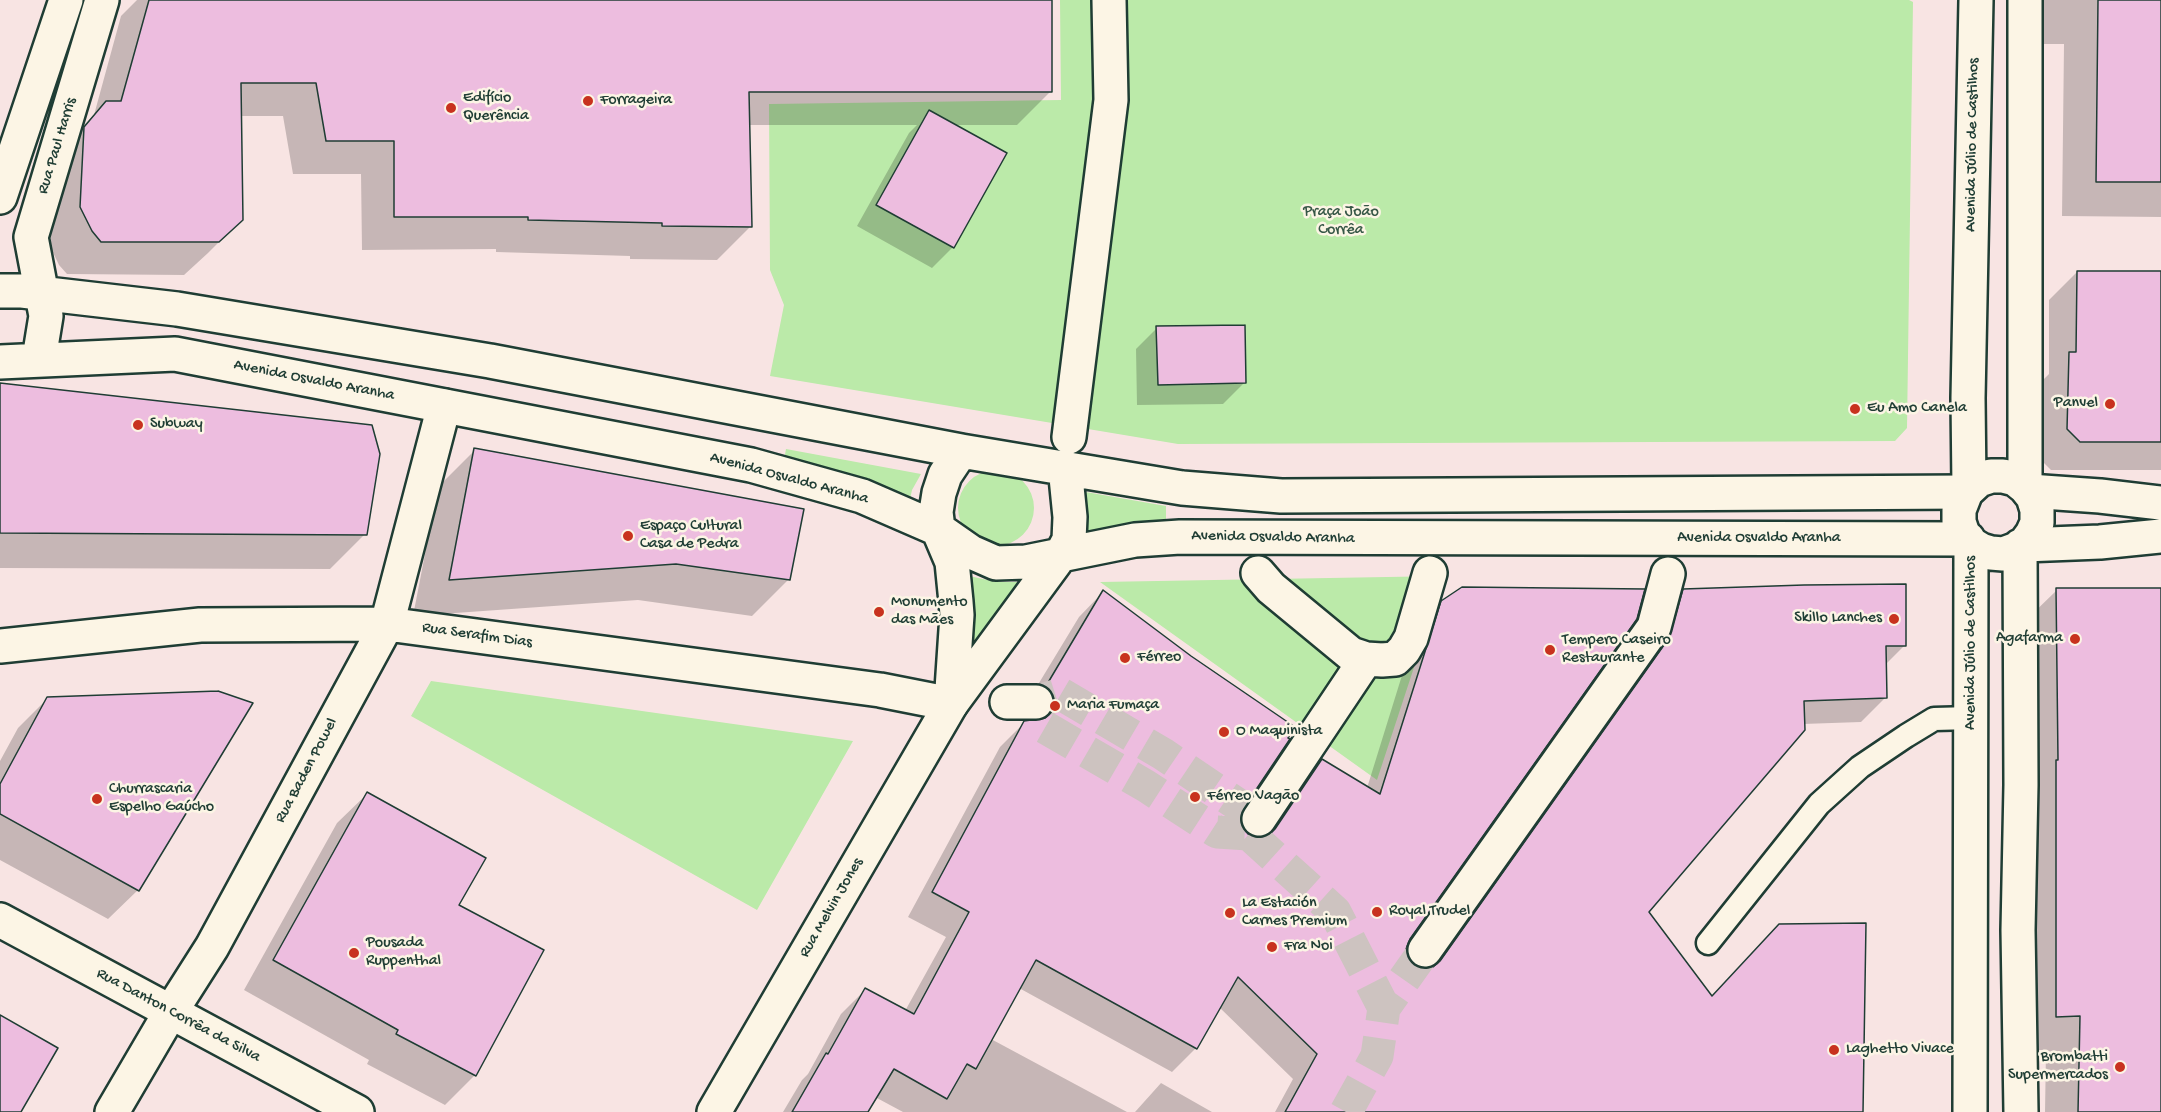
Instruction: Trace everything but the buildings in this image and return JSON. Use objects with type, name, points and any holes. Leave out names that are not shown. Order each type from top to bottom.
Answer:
[{"type":"street","points":[[0,197],[66,0]]},
{"type":"street","name":"Rua Paul Harris","points":[[39,359],[46,316],[31,237],[102,0]]},
{"type":"street","points":[[1062,553],[1069,540],[1067,452],[1111,100],[1109,0]]},
{"type":"street","name":"Avenida Júlio de Castilhos","points":[[1970,1112],[1972,718],[1970,542],[1959,522],[1959,510],[1968,490],[1976,0]]},
{"type":"street","points":[[2021,1112],[2018,930],[2022,545],[2032,534],[2037,523],[2037,510],[2027,489],[2025,0]]},
{"type":"street","points":[[18,143],[55,152]]},
{"type":"street","points":[[0,291],[42,293],[177,309],[490,361],[961,451],[1067,452],[1182,488],[1281,496],[1968,490],[1979,480],[1991,476],[2003,476],[2015,480],[2027,489],[2161,503]]},
{"type":"street","name":"Avenida Osvaldo Aranha","points":[[0,363],[39,359],[175,354],[751,465],[862,496],[938,529],[971,552],[996,562],[1026,562],[1135,540],[1180,537],[1970,542],[1981,550],[2003,554],[2022,545],[2100,542],[2161,536]]},
{"type":"street","name":"Rua Baden Powel","points":[[112,1112],[170,1012],[212,947],[387,624],[444,406]]},
{"type":"street","points":[[938,529],[936,512],[939,494],[945,475],[961,451]]},
{"type":"street","name":"Rua Melvin Jones","points":[[938,529],[952,562],[957,615],[951,704]]},
{"type":"street","name":"Rua Melvin Jones","points":[[714,1112],[951,704],[1062,553]]},
{"type":"street","points":[[1258,573],[1271,588],[1351,654],[1366,659],[1382,660],[1395,659],[1411,638],[1430,573]]},
{"type":"street","points":[[1425,950],[1654,627],[1668,574]]},
{"type":"street","name":"Rua Serafim Dias","points":[[0,646],[200,625],[387,624],[880,690],[951,704]]},
{"type":"street","points":[[1259,819],[1366,659]]},
{"type":"street","points":[[1972,786],[2021,785]]},
{"type":"street","name":"Rua Danton Corrêa da Silva","points":[[0,920],[357,1112]]},
{"type":"street","points":[[1970,931],[2018,930]]},
{"type":"lane","points":[[1708,943],[1819,804],[1860,767],[1934,719],[1972,718]]},
{"type":"green space","name":"Praça João Corrêa","points":[[1060,0],[1909,0],[1913,2],[1907,428],[1895,441],[1178,444],[770,376],[784,305],[770,270],[769,104],[1061,100]]},
{"type":"green space","points":[[786,449],[921,474],[910,499],[784,460]]},
{"type":"green space","points":[[996,470],[1010,473],[1023,481],[1031,494],[1034,508],[1031,522],[1023,535],[1010,543],[996,546],[982,543],[969,535],[961,522],[958,508],[961,494],[969,481],[982,473]]},
{"type":"green space","points":[[1080,491],[1166,506],[1166,520],[1080,533]]},
{"type":"green space","points":[[969,576],[997,582],[1032,582],[972,656]]},
{"type":"green space","points":[[1444,576],[1377,780],[1100,582]]},
{"type":"green space","points":[[431,681],[853,741],[757,910],[411,716]]},
{"type":"tunnel","points":[[1061,694],[1163,754],[1240,806],[1249,834],[1217,832],[1146,786],[1041,725],[1036,702],[1061,694]]},
{"type":"tunnel","points":[[1249,834],[1335,912],[1384,1008]]},
{"type":"tunnel","points":[[1346,1112],[1377,1056],[1384,1008],[1425,950]]},
{"type":"place","name":"Forrageira","points":[[588,101]]},
{"type":"place","name":"Edifício Querência","points":[[451,108]]},
{"type":"place","name":"Panvel","points":[[2110,404]]},
{"type":"place","name":"Eu Amo Canela","points":[[1855,409]]},
{"type":"place","name":"Subway","points":[[138,425]]},
{"type":"place","name":"Espaço Cultural Casa de Pedra","points":[[628,536]]},
{"type":"place","name":"Monumento das Mães","points":[[879,612]]},
{"type":"place","name":"Skillo Lanches","points":[[1894,619]]},
{"type":"place","name":"Agafarma","points":[[2075,639]]},
{"type":"place","name":"Tempero Caseiro Restaurante","points":[[1550,650]]},
{"type":"place","name":"Férreo","points":[[1125,658]]},
{"type":"place","name":"Maria Fumaça","points":[[1055,706]]},
{"type":"place","name":"O Maquinista","points":[[1224,732]]},
{"type":"place","name":"Férreo Vagão","points":[[1195,797]]},
{"type":"place","name":"Churrascaria Espelho Gaúcho","points":[[97,799]]},
{"type":"place","name":"Royal Trudel","points":[[1377,912]]},
{"type":"place","name":"La Estación Carnes Premium","points":[[1230,913]]},
{"type":"place","name":"Fra Noi","points":[[1272,947]]},
{"type":"place","name":"Pousada Ruppenthal","points":[[354,953]]},
{"type":"place","name":"Laghetto Vivace","points":[[1834,1050]]},
{"type":"place","name":"Brombatti Supermercados","points":[[2120,1067]]}]
